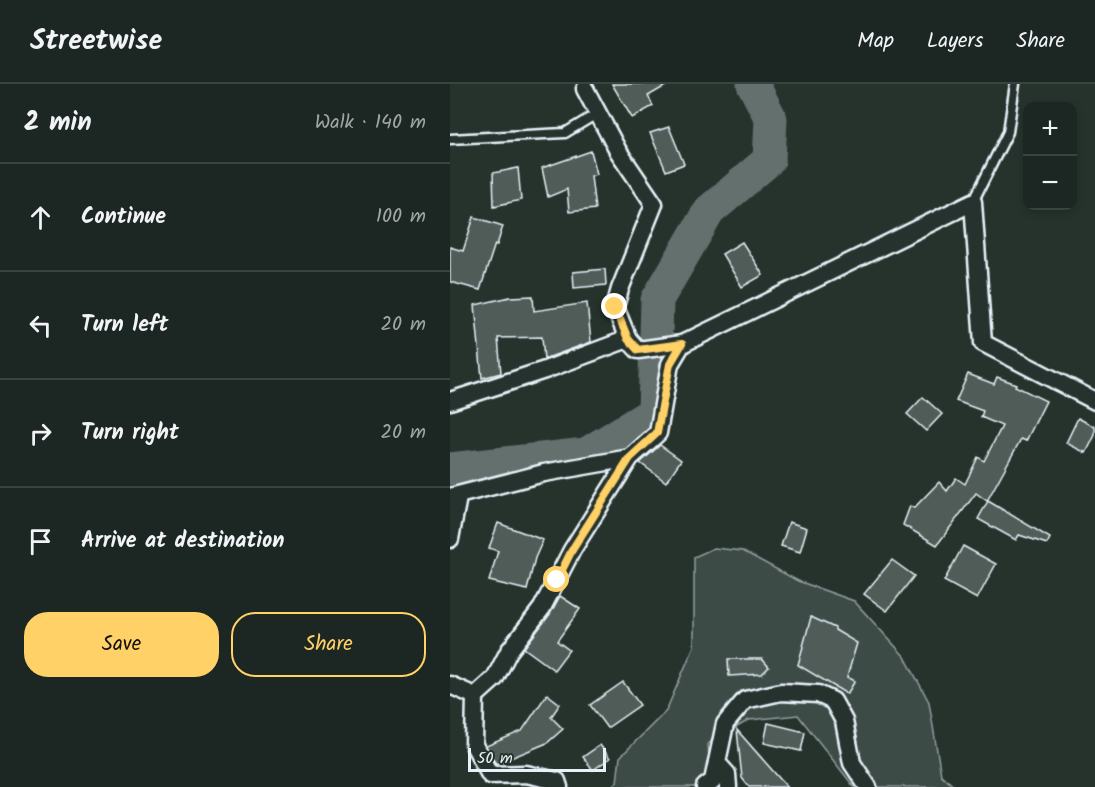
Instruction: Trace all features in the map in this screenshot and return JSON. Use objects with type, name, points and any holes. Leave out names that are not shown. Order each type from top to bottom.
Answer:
[{"type":"street","points":[[585,89],[618,152],[654,204],[615,307],[633,345]]},
{"type":"street","points":[[450,401],[545,370],[633,345],[682,344],[973,202],[983,343],[1095,401]]},
{"type":"street","points":[[559,787],[557,781],[526,774],[490,775],[474,745],[475,696],[495,678],[509,651],[542,608],[572,550],[630,458],[657,433],[670,364],[682,344]]},
{"type":"street","points":[[450,539],[454,497],[544,473],[630,458]]},
{"type":"street","points":[[450,686],[475,696]]},
{"type":"street","points":[[705,787],[713,781],[725,723],[745,700],[781,692],[818,694],[833,701],[844,721],[852,763],[868,787]]},
{"type":"street","points":[[717,763],[727,774],[728,787]]},
{"type":"lane","points":[[973,202],[1008,132],[1015,84]]},
{"type":"lane","points":[[450,139],[565,133],[598,113]]},
{"type":"shaded area","points":[[714,548],[743,551],[798,581],[854,601],[905,657],[929,702],[941,775],[955,787],[854,787],[798,715],[749,720],[708,744],[711,787],[611,787],[617,782],[620,757],[666,711],[694,646],[694,557]]},
{"type":"building","points":[[612,84],[669,84],[648,96],[653,106],[632,118]]},
{"type":"building","points":[[669,127],[684,164],[666,171],[650,133]]},
{"type":"building","points":[[591,151],[597,174],[591,176],[595,209],[569,212],[567,189],[548,197],[542,168]]},
{"type":"building","points":[[518,168],[521,200],[494,206],[493,173]]},
{"type":"building","points":[[474,217],[503,226],[480,290],[450,282],[450,247],[463,251]]},
{"type":"building","points":[[742,242],[763,275],[742,287],[722,254]]},
{"type":"building","points":[[605,269],[606,285],[574,288],[573,272]]},
{"type":"building","points":[[533,296],[534,311],[587,303],[591,342],[544,359],[542,337],[498,338],[501,373],[482,378],[475,305],[510,297]]},
{"type":"building","points":[[968,374],[994,384],[997,377],[1016,384],[1015,386],[1046,401],[1026,441],[1021,439],[987,501],[976,493],[937,545],[903,525],[910,506],[914,508],[939,482],[947,491],[956,478],[965,484],[978,457],[984,461],[1002,426],[981,417],[983,411],[956,401]]},
{"type":"building","points":[[923,397],[942,414],[926,431],[907,414]]},
{"type":"building","points":[[1078,418],[1095,427],[1095,435],[1086,453],[1066,443]]},
{"type":"building","points":[[660,445],[681,460],[666,482],[640,463]]},
{"type":"building","points":[[988,501],[1050,538],[1047,544],[1019,535],[1016,540],[978,519]]},
{"type":"building","points":[[789,522],[807,528],[800,552],[781,546]]},
{"type":"building","points":[[498,523],[543,540],[535,558],[527,590],[489,581],[498,551],[489,548]]},
{"type":"building","points":[[963,546],[996,564],[977,599],[944,581]]},
{"type":"building","points":[[892,560],[914,576],[887,611],[864,594]]},
{"type":"building","points":[[560,596],[580,609],[557,641],[569,650],[554,670],[524,648],[550,614]]},
{"type":"building","points":[[811,617],[835,628],[857,643],[847,677],[855,681],[847,694],[798,665]]},
{"type":"building","points":[[728,659],[762,659],[769,667],[762,674],[729,676]]},
{"type":"building","points":[[623,682],[640,705],[607,728],[590,705]]},
{"type":"building","points":[[547,694],[560,704],[551,717],[563,729],[547,743],[496,764],[486,746],[522,731]]},
{"type":"building","points":[[768,723],[805,732],[801,751],[764,743]]},
{"type":"building","points":[[737,730],[787,787],[749,787],[742,778]]},
{"type":"building","points":[[600,745],[610,758],[593,770],[583,757]]},
{"type":"waterway","points":[[450,469],[586,454],[654,412],[657,300],[709,211],[769,160],[771,119],[753,84]]},
{"type":"route","points":[[557,580],[572,550],[630,458],[657,433],[670,364],[682,344],[638,350],[628,339],[615,307]]}]
